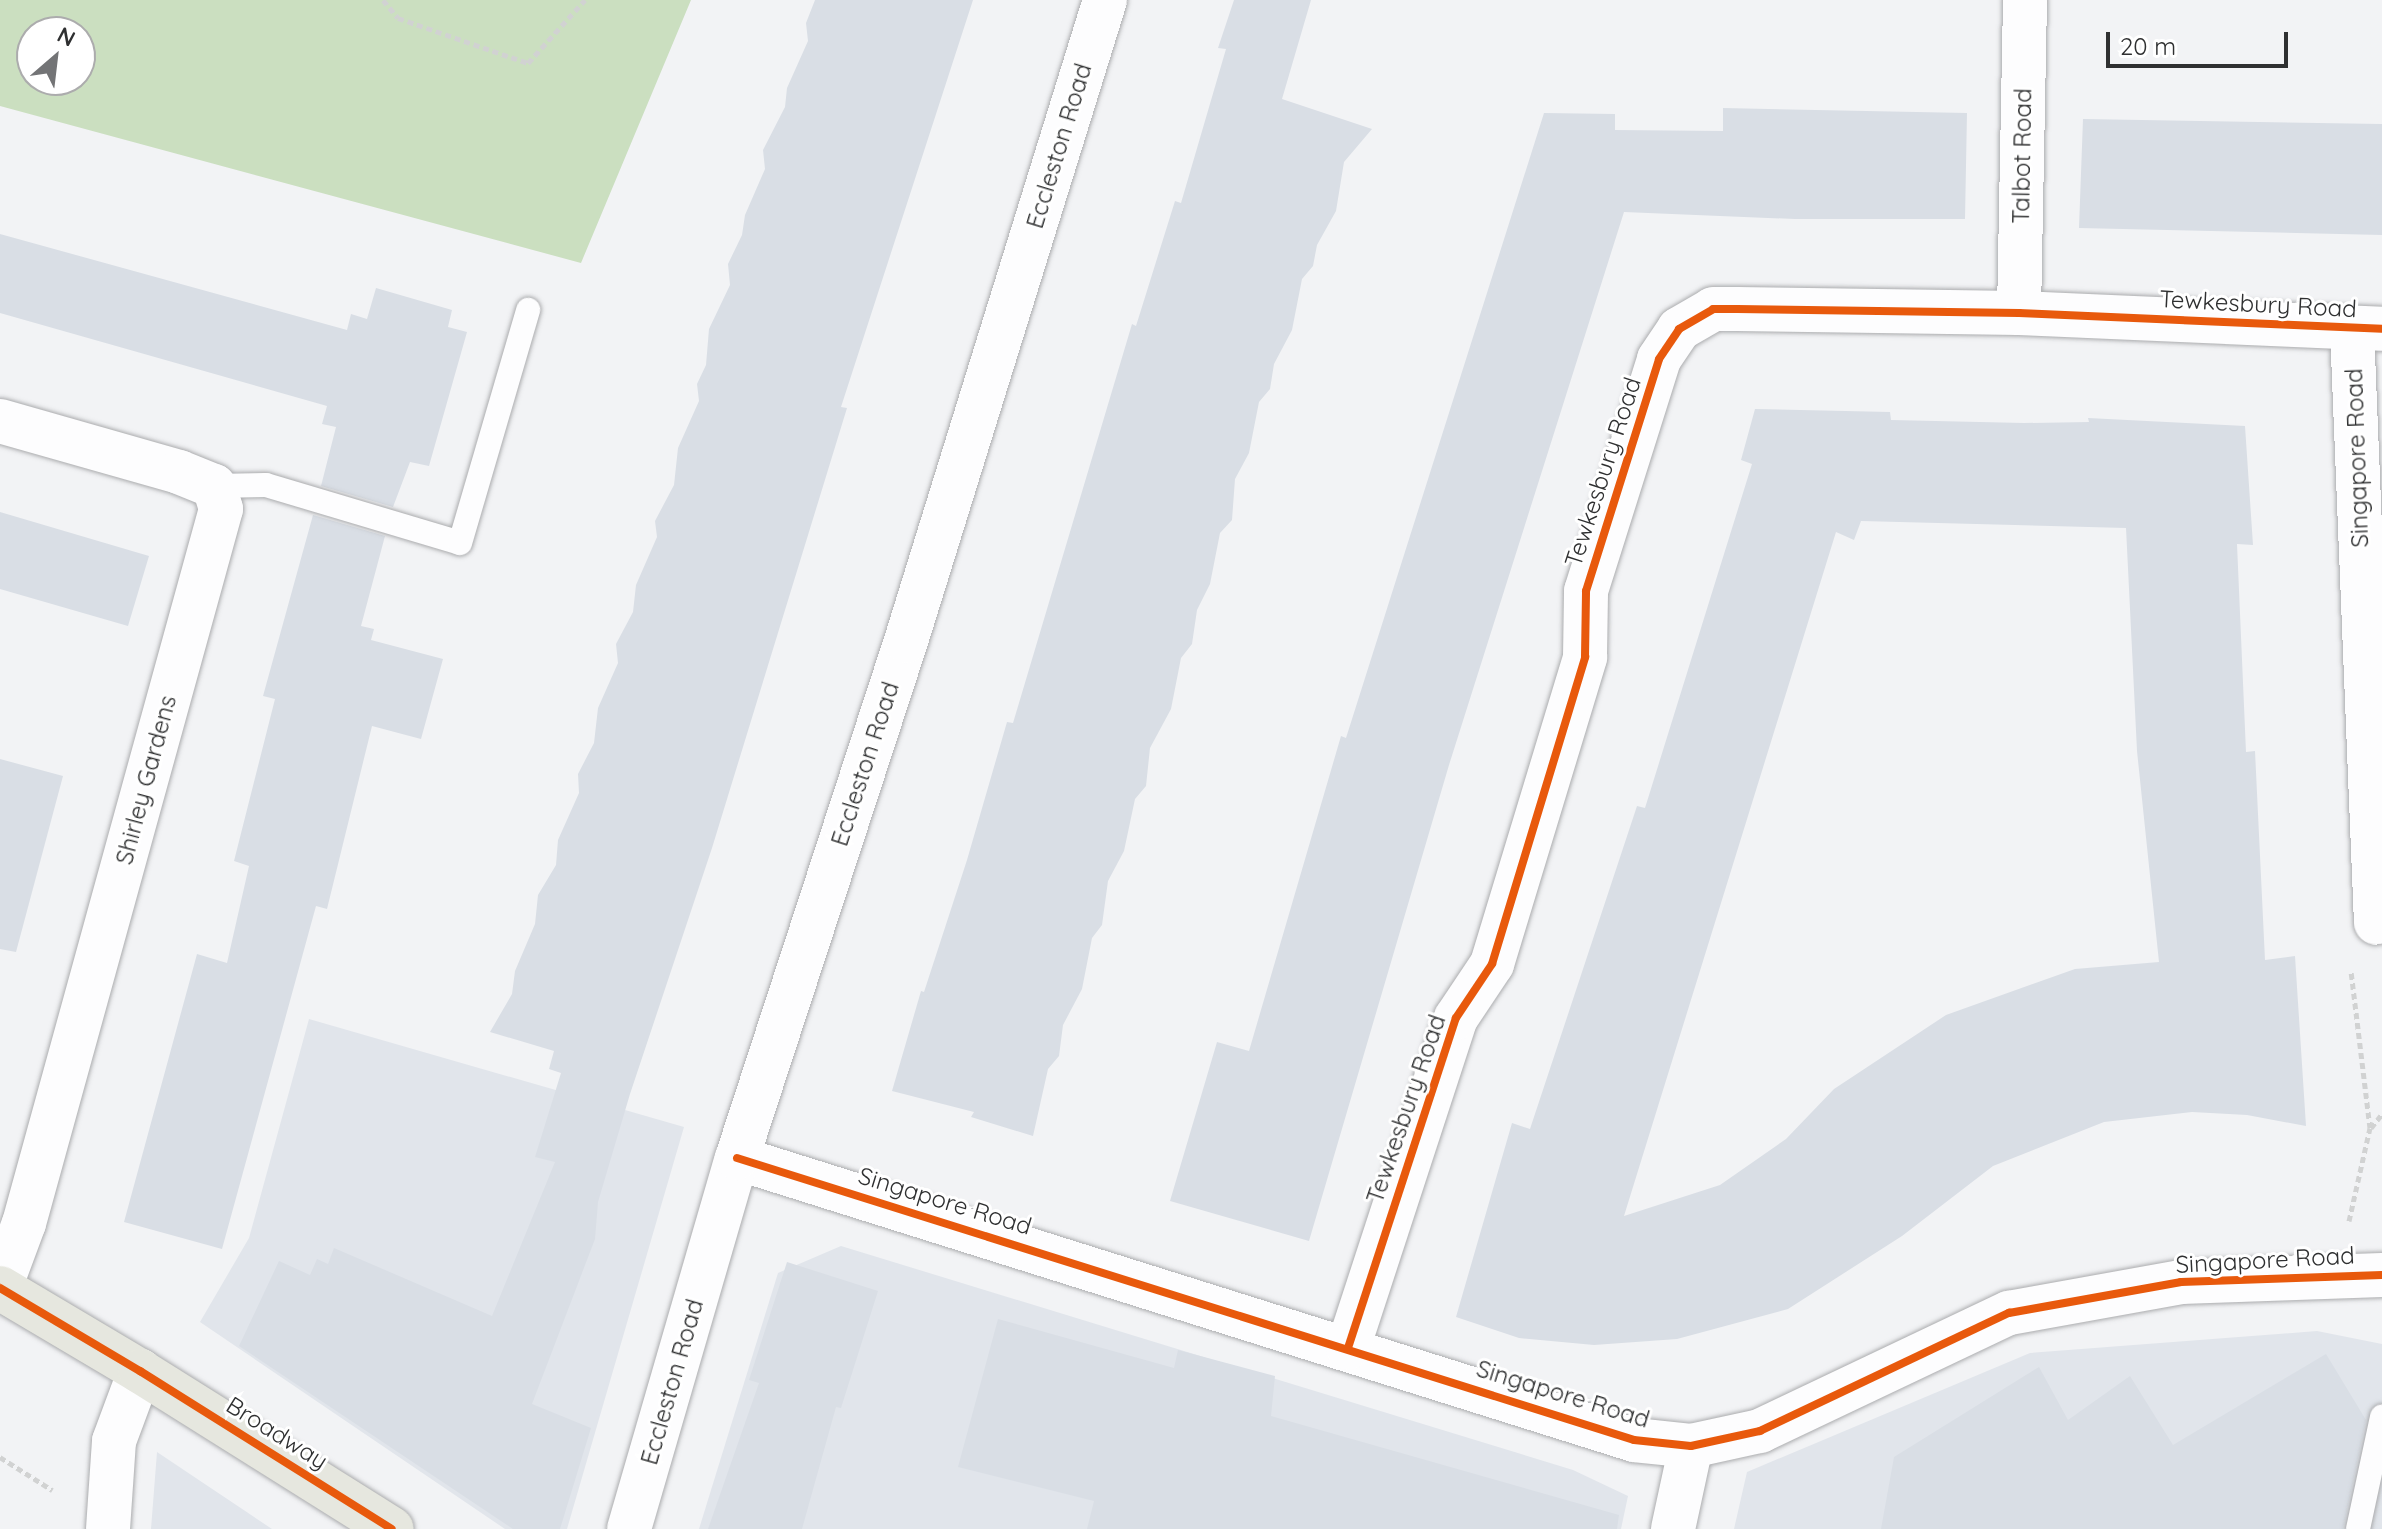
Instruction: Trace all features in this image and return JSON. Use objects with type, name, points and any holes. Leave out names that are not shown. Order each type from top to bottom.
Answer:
[{"type":"main road","name":"Broadway","points":[[0,1288],[140,1371],[392,1529]]},
{"type":"street","name":"Eccleston Road","points":[[629,1529],[737,1158],[906,641],[1105,0]]},
{"type":"street","name":"Talbot Road","points":[[2019,313],[2025,0]]},
{"type":"street","name":"Tewkesbury Road","points":[[1348,1348],[1456,1018],[1492,964],[1585,657],[1586,591],[1659,359],[1679,329],[1713,309],[2019,313],[2367,329]]},
{"type":"street","name":"Singapore Road","points":[[2367,329],[2376,923]]},
{"type":"street","points":[[0,421],[179,472],[214,486]]},
{"type":"street","name":"Shirley Gardens","points":[[0,1288],[24,1223],[221,509],[214,486]]},
{"type":"street","name":"Singapore Road","points":[[737,1158],[1634,1440],[1691,1446],[1760,1431],[2009,1313],[2181,1282],[2337,1276],[2381,1278]]},
{"type":"street","points":[[108,1529],[114,1441],[140,1371]]},
{"type":"street","points":[[1673,1529],[1691,1446]]},
{"type":"lane","points":[[214,486],[266,485],[460,543],[528,310]]},
{"type":"lane","points":[[2358,1529],[2382,1417]]},
{"type":"path","points":[[383,0],[398,18],[528,63],[585,0]]},
{"type":"path","points":[[2337,1276],[2370,1128],[2351,968],[2376,923]]},
{"type":"path","points":[[2370,1128],[2382,1114]]},
{"type":"path","points":[[0,1457],[52,1490]]},
{"type":"shaded area","points":[[309,1019],[684,1127],[567,1529],[505,1529],[200,1322],[249,1238]]},
{"type":"shaded area","points":[[841,1246],[1573,1470],[1628,1496],[1621,1529],[699,1529],[778,1273]]},
{"type":"shaded area","points":[[2317,1331],[2382,1344],[2382,1529],[1734,1529],[1747,1472],[2030,1353]]},
{"type":"shaded area","points":[[157,1452],[272,1529],[151,1529]]},
{"type":"green space","points":[[0,0],[691,0],[581,263],[0,106]]},
{"type":"building","points":[[815,0],[973,0],[841,407],[847,408],[712,848],[630,1094],[598,1202],[595,1239],[532,1404],[591,1428],[560,1529],[513,1529],[239,1346],[279,1261],[310,1275],[317,1259],[328,1264],[334,1248],[492,1316],[555,1162],[535,1157],[561,1073],[549,1069],[554,1051],[490,1032],[512,994],[515,971],[535,924],[538,895],[556,865],[558,840],[579,793],[578,774],[594,743],[598,708],[618,663],[616,644],[633,612],[636,585],[657,537],[655,521],[674,485],[678,448],[699,401],[697,384],[706,365],[709,329],[730,285],[728,264],[742,235],[745,215],[765,169],[763,150],[785,107],[787,88],[808,41],[806,23]]},
{"type":"building","points":[[1234,0],[1311,0],[1282,99],[1372,129],[1344,162],[1336,211],[1317,245],[1313,266],[1302,279],[1292,330],[1274,364],[1270,389],[1259,402],[1249,453],[1235,479],[1232,520],[1220,533],[1210,584],[1197,610],[1192,644],[1181,658],[1171,709],[1150,748],[1146,786],[1135,799],[1124,851],[1108,881],[1102,925],[1092,938],[1082,989],[1063,1025],[1059,1056],[1048,1069],[1033,1136],[971,1117],[974,1112],[892,1091],[921,991],[924,992],[967,860],[1007,722],[1013,723],[1132,324],[1136,326],[1175,201],[1181,203],[1226,49],[1218,48]]},
{"type":"building","points":[[1723,108],[1967,113],[1965,219],[1795,219],[1624,212],[1449,765],[1309,1241],[1170,1201],[1217,1042],[1249,1051],[1341,736],[1346,738],[1544,113],[1615,114],[1615,130],[1723,131]]},
{"type":"building","points":[[2083,119],[2382,124],[2382,235],[2079,228]]},
{"type":"building","points":[[0,234],[347,330],[351,314],[367,319],[376,288],[452,310],[448,327],[467,332],[429,466],[410,462],[393,507],[321,486],[336,427],[322,424],[327,406],[0,313]]},
{"type":"building","points":[[1755,409],[1890,412],[1891,420],[2024,423],[2089,422],[2088,418],[2245,426],[2253,545],[2237,544],[2246,752],[2255,751],[2265,960],[2295,956],[2306,1126],[2247,1115],[2192,1112],[2104,1122],[1993,1166],[1902,1236],[1788,1309],[1677,1339],[1594,1345],[1519,1338],[1456,1317],[1512,1123],[1530,1129],[1637,806],[1645,808],[1752,464],[1741,460]],"holes":[[[1861,521],[2126,528],[2137,751],[2159,962],[2075,969],[1946,1015],[1834,1089],[1786,1139],[1720,1185],[1624,1216],[1836,532],[1854,540]]]},
{"type":"building","points":[[0,512],[149,556],[128,626],[0,589]]},
{"type":"building","points":[[313,515],[385,536],[361,626],[374,629],[371,640],[443,659],[421,739],[372,726],[327,909],[316,906],[222,1249],[124,1222],[197,954],[227,963],[249,866],[234,861],[275,699],[263,696]]},
{"type":"building","points":[[0,759],[63,776],[16,952],[0,949]]},
{"type":"building","points":[[787,1262],[878,1291],[841,1408],[836,1407],[802,1529],[708,1529],[759,1383],[749,1380]]},
{"type":"building","points":[[998,1319],[1174,1368],[1178,1350],[1275,1376],[1271,1416],[1619,1515],[1617,1529],[1087,1529],[1094,1501],[958,1467]]},
{"type":"building","points":[[2326,1354],[2366,1420],[2343,1529],[1881,1529],[1894,1457],[2039,1367],[2068,1420],[2130,1376],[2173,1445]]},
{"type":"cycle path","points":[[1348,1348],[1456,1018],[1492,964],[1585,657],[1586,591],[1659,359],[1679,329],[1713,309],[2019,313],[2382,329]]},
{"type":"cycle path","points":[[737,1158],[1634,1440],[1691,1446],[1760,1431],[2009,1313],[2181,1282],[2382,1275]]},
{"type":"cycle path","points":[[0,1288],[140,1371],[392,1529]]}]
